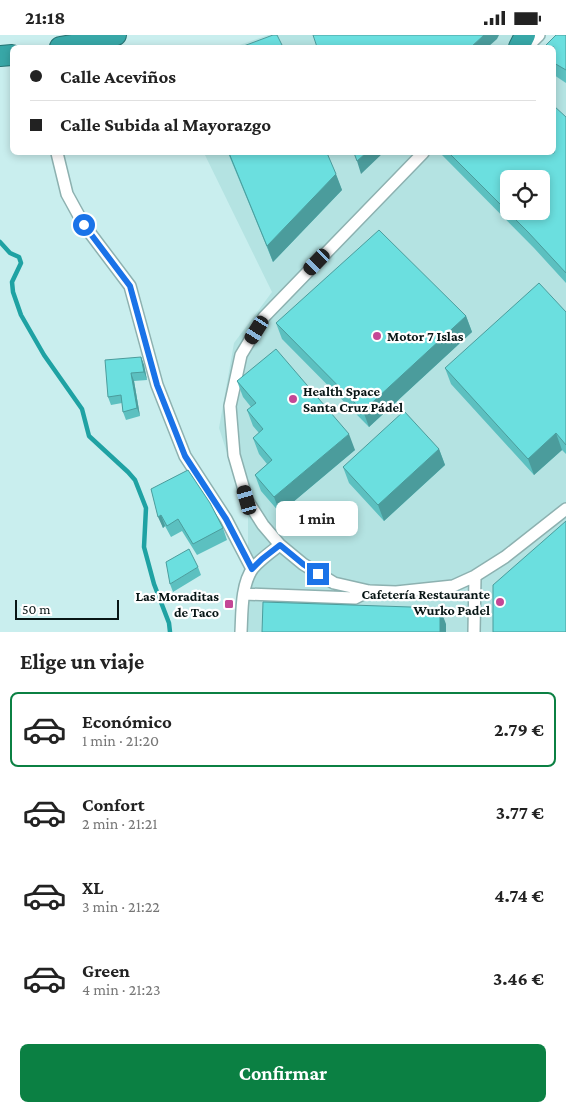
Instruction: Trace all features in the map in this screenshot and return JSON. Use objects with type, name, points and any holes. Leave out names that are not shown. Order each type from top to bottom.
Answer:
[{"type":"highway","points":[[72,45],[116,35]]},
{"type":"street","points":[[529,45],[539,35]]},
{"type":"street","points":[[57,155],[67,194],[84,225],[130,286],[157,385],[185,456],[226,519],[252,569]]},
{"type":"street","points":[[421,155],[264,317],[241,355],[230,406],[234,455],[247,500],[263,525],[280,545],[303,564],[334,583],[369,591],[396,592],[453,586],[475,576],[505,557],[566,509]]},
{"type":"street","points":[[241,632],[247,580],[252,569],[280,545]]},
{"type":"street","points":[[474,632],[475,576]]},
{"type":"street","points":[[244,594],[355,598],[369,591]]},
{"type":"shaded area","points":[[268,35],[525,35],[530,45],[240,45]]},
{"type":"shaded area","points":[[566,35],[566,632],[248,632],[248,518],[219,428],[234,343],[272,292],[205,155],[556,155],[556,45]]},
{"type":"building","points":[[277,35],[282,45],[246,45]]},
{"type":"building","points":[[313,35],[484,35],[473,45],[316,45]]},
{"type":"building","points":[[556,35],[566,35],[566,70],[556,64],[556,45],[546,45]]},
{"type":"building","points":[[556,108],[566,117],[566,273],[516,220],[550,220],[550,170],[500,170],[500,204],[451,155],[556,155]]},
{"type":"building","points":[[230,155],[328,155],[336,174],[267,246]]},
{"type":"building","points":[[355,155],[364,155],[357,161]]},
{"type":"building","name":"Motor 7 Islas","points":[[379,230],[466,316],[363,411],[276,323]]},
{"type":"building","points":[[539,283],[566,312],[566,445],[556,433],[528,459],[445,368]]},
{"type":"building","points":[[276,349],[349,434],[274,497],[255,475],[272,460],[253,438],[263,429],[247,410],[256,403],[237,381]]},
{"type":"building","points":[[141,357],[144,372],[131,373],[137,408],[123,412],[121,395],[108,397],[105,360]]},
{"type":"building","points":[[404,411],[439,449],[378,505],[343,467]]},
{"type":"building","points":[[188,470],[210,503],[223,528],[193,544],[178,519],[167,526],[161,515],[158,517],[151,489]]},
{"type":"building","points":[[566,521],[566,632],[493,632],[493,585]]},
{"type":"building","points":[[189,549],[198,567],[170,584],[166,562]]},
{"type":"building","points":[[263,602],[440,608],[440,632],[262,632]]},
{"type":"waterway","points":[[0,242],[10,253],[19,257],[21,263],[12,282],[13,292],[21,315],[44,355],[82,409],[89,436],[135,480],[146,508],[144,547],[154,584],[169,623],[170,632]]},
{"type":"place","name":"Motor 7 Islas","points":[[377,336]]},
{"type":"place","name":"Health Space Santa Cruz Pádel","points":[[293,399]]},
{"type":"place","name":"Cafetería Restaurante Wurko Padel","points":[[500,602]]},
{"type":"place","name":"Las Moraditas de Taco","points":[[229,604]]},
{"type":"route","points":[[84,225],[130,286],[157,385],[185,456],[226,519],[252,569],[280,545],[318,574]]}]
